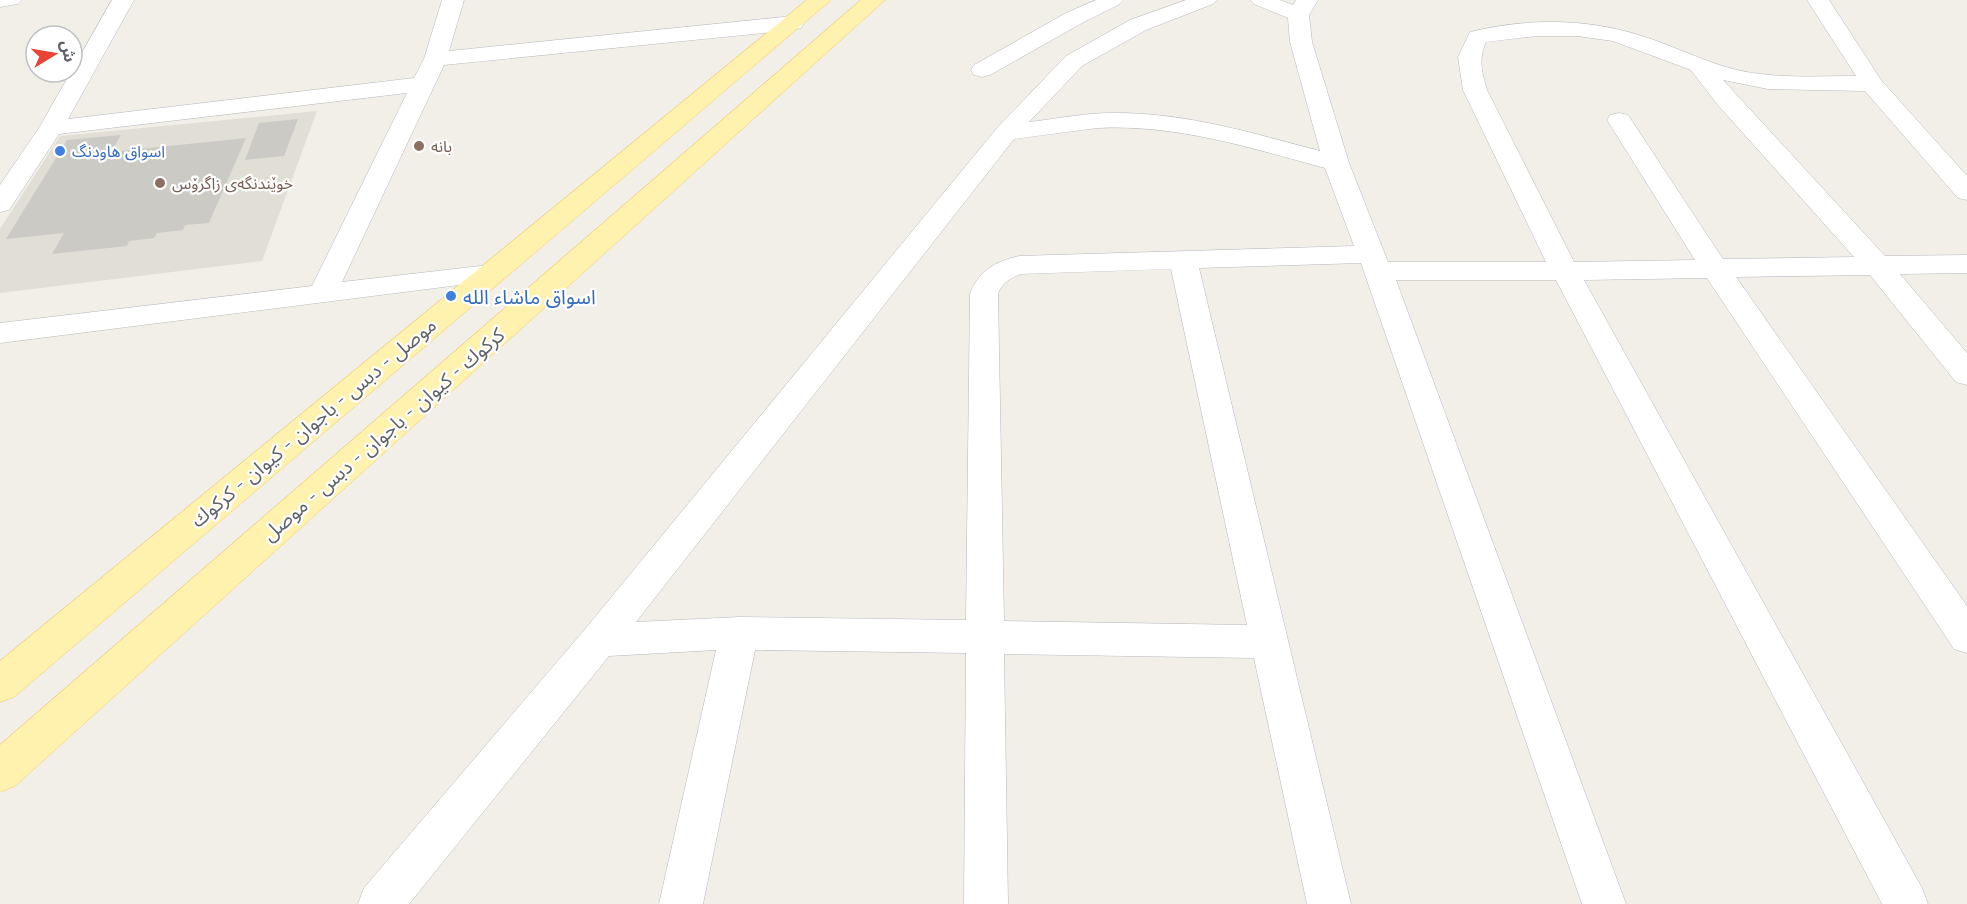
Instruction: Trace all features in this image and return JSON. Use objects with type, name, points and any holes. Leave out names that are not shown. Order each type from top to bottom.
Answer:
[{"type":"main road","name":"موصل - دبس - باجوان - كيوان - كركوك","points":[[0,685],[489,274],[820,0]]},
{"type":"main road","name":"كركوك - كيوان - باجوان - دبس - موصل","points":[[0,772],[874,0]]},
{"type":"street","points":[[0,1],[11,0]]},
{"type":"street","points":[[0,204],[51,128],[123,0]]},
{"type":"street","points":[[322,294],[435,59],[453,0]]},
{"type":"street","points":[[982,70],[1074,18],[1113,0]]},
{"type":"street","points":[[380,904],[600,640],[1006,133],[1074,61],[1138,25],[1206,0]]},
{"type":"street","points":[[1818,0],[1872,84],[1967,192]]},
{"type":"street","points":[[1281,4],[1301,42],[1336,164],[1374,262],[1604,904]]},
{"type":"street","points":[[435,59],[793,22]]},
{"type":"street","points":[[1872,84],[1753,80],[1699,64],[1633,40],[1589,30],[1541,28],[1508,31],[1478,37],[1469,52],[1469,69],[1475,90],[1565,271],[1906,904]]},
{"type":"street","points":[[1699,64],[1725,99],[1876,264],[1967,374]]},
{"type":"street","points":[[51,128],[423,84]]},
{"type":"street","points":[[1006,133],[1112,120],[1175,124],[1236,136],[1336,164]]},
{"type":"street","points":[[1619,120],[1714,267],[1967,637]]},
{"type":"street","points":[[1934,154],[1967,154]]},
{"type":"street","points":[[986,904],[984,294],[994,276],[1019,265],[1183,261],[1374,262],[1565,271],[1967,264]]},
{"type":"street","points":[[1183,261],[1329,904]]},
{"type":"street","points":[[0,333],[489,274]]},
{"type":"street","points":[[600,640],[739,633],[986,639],[1269,642]]},
{"type":"street","points":[[681,904],[739,633]]},
{"type":"shaded area","name":"خوێندنگەی زاگرۆس","points":[[317,111],[262,261],[0,293],[0,229],[60,136]]},
{"type":"building","points":[[298,119],[284,156],[245,160],[259,123]]},
{"type":"building","points":[[121,135],[111,152],[246,138],[209,223],[185,225],[183,230],[157,233],[154,238],[129,241],[127,246],[52,254],[64,233],[6,239],[67,140]]},
{"type":"place","name":"بانە","points":[[419,146]]},
{"type":"place","name":"اسواق هاودنگ","points":[[60,151]]},
{"type":"place","name":"خوێندنگەی زاگرۆس","points":[[160,183]]},
{"type":"place","name":"اسواق ماشاء الله","points":[[451,296]]}]
